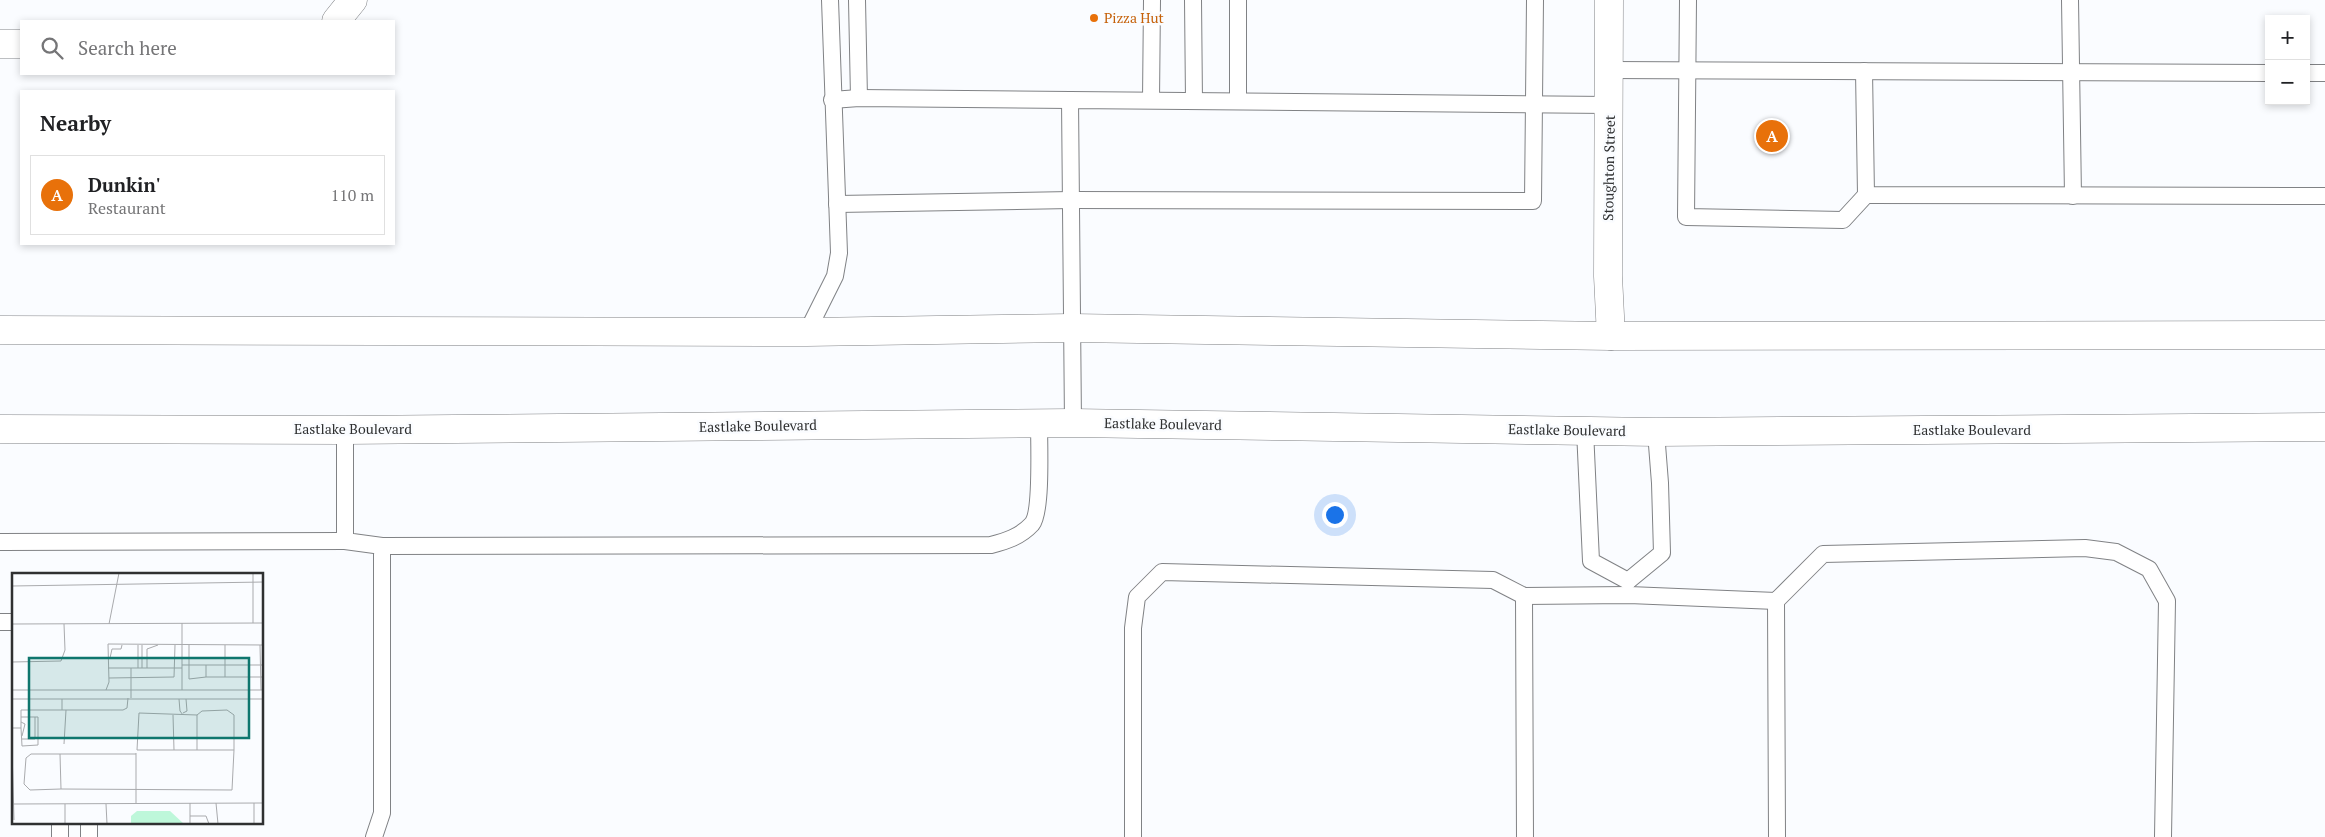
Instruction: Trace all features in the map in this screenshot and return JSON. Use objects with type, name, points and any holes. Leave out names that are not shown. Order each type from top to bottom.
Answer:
[{"type":"main road","points":[[337,20],[353,0]]},
{"type":"main road","name":"Stoughton Street","points":[[1609,0],[1608,276],[1611,336]]},
{"type":"main road","points":[[0,44],[20,44]]},
{"type":"main road","points":[[0,330],[807,332],[1072,328],[1611,336],[2325,334]]},
{"type":"main road","name":"Eastlake Boulevard","points":[[0,429],[345,430],[1039,423],[1656,432],[2325,427]]},
{"type":"lane","points":[[807,332],[835,276],[839,253],[832,100],[830,0]]},
{"type":"lane","points":[[857,0],[859,98]]},
{"type":"lane","points":[[1151,100],[1152,0]]},
{"type":"lane","points":[[1194,0],[1194,101]]},
{"type":"lane","points":[[1238,0],[1238,101]]},
{"type":"lane","points":[[837,204],[1071,200],[1533,201],[1535,0]]},
{"type":"lane","points":[[1688,0],[1686,217],[1843,220],[1866,195],[1864,71]]},
{"type":"lane","points":[[2070,0],[2073,196]]},
{"type":"lane","points":[[1609,70],[2265,73]]},
{"type":"lane","points":[[2310,73],[2325,73]]},
{"type":"lane","points":[[832,100],[859,98],[1609,105]]},
{"type":"lane","points":[[1070,100],[1073,423]]},
{"type":"lane","points":[[1866,195],[2325,196]]},
{"type":"lane","points":[[0,542],[345,541],[382,546],[990,545],[1014,538],[1033,523],[1037,506],[1039,423]]},
{"type":"lane","points":[[345,430],[345,541]]},
{"type":"lane","points":[[1585,430],[1591,561],[1629,588]]},
{"type":"lane","points":[[1629,588],[1662,553],[1656,432]]},
{"type":"lane","points":[[374,837],[382,814],[382,546]]},
{"type":"lane","points":[[1777,837],[1776,601],[1823,554],[2085,548],[2116,552],[2149,569],[2167,601],[2164,837]]},
{"type":"lane","points":[[1133,837],[1133,628],[1137,597],[1162,572],[1493,580],[1524,596],[1629,588],[1776,601]]},
{"type":"lane","points":[[1524,596],[1525,837]]},
{"type":"lane","points":[[60,824],[60,837]]},
{"type":"lane","points":[[89,824],[89,837]]},
{"type":"place","name":"Pizza Hut","points":[[1094,18]]},
{"type":"place","name":"Dunkin'","points":[[1772,136]]}]
